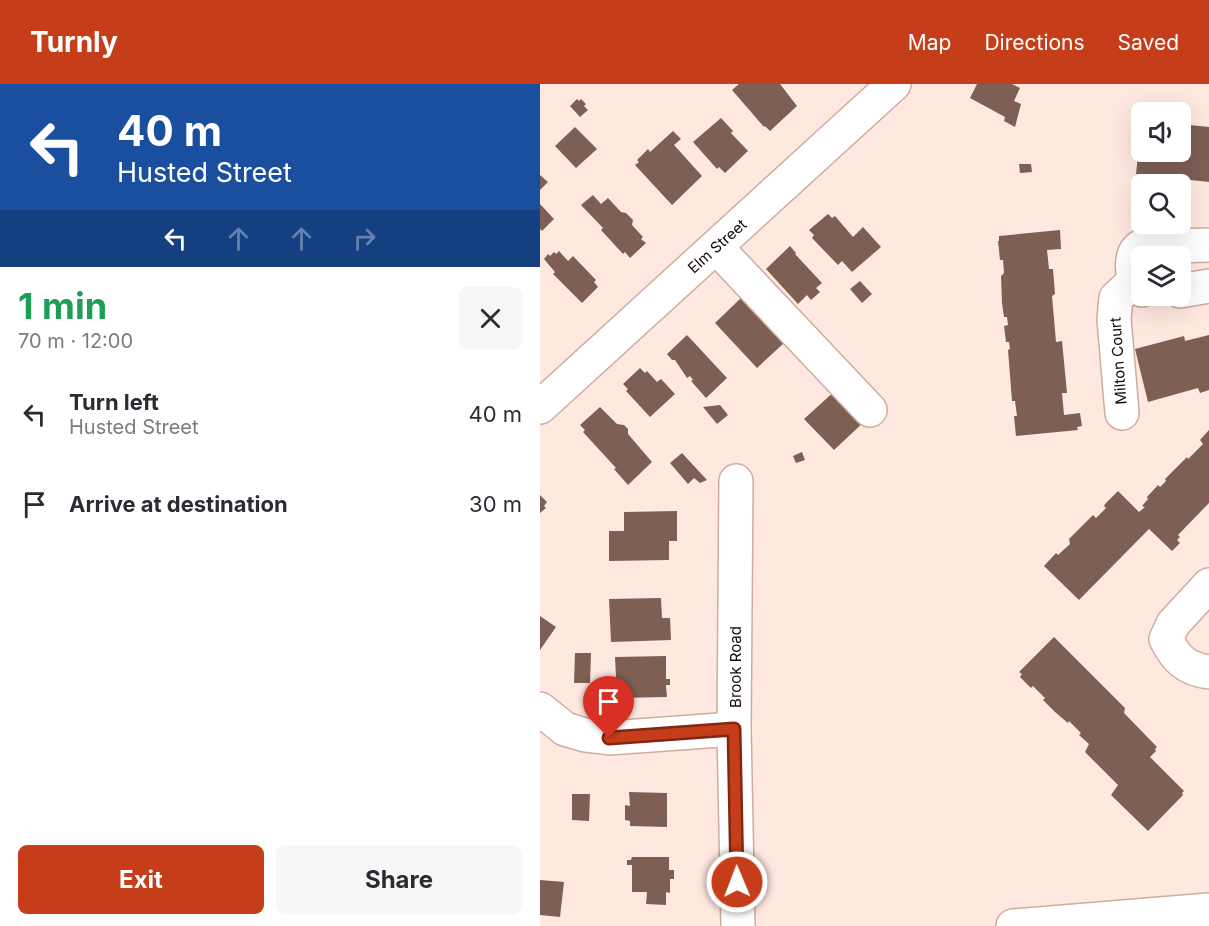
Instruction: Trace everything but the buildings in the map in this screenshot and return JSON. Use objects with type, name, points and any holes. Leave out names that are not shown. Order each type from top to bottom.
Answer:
[{"type":"street","name":"Elm Street","points":[[540,407],[894,84]]},
{"type":"street","name":"Milton Court","points":[[1141,246],[1156,242],[1176,245],[1209,245]]},
{"type":"street","points":[[716,247],[870,410]]},
{"type":"street","points":[[1191,289],[1209,286]]},
{"type":"street","name":"Milton Court","points":[[1122,413],[1114,319],[1116,298],[1131,295]]},
{"type":"street","name":"Brook Road","points":[[736,481],[734,729],[738,926]]},
{"type":"street","points":[[1209,585],[1173,624],[1166,639],[1175,656],[1196,670],[1209,672]]},
{"type":"street","points":[[540,709],[565,729],[585,735],[609,738],[734,729]]},
{"type":"street","points":[[1013,926],[1209,910]]},
{"type":"route","points":[[609,738],[734,729],[737,882]]}]
